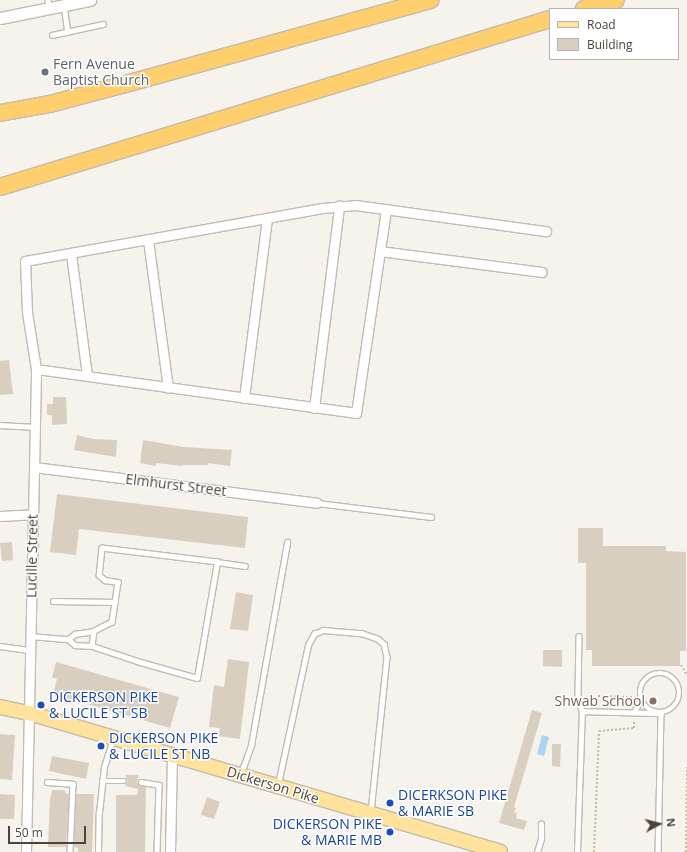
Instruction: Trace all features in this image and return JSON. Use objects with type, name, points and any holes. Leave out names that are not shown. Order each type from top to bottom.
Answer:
[{"type":"highway","points":[[0,113],[50,104],[115,87],[430,0]]},
{"type":"highway","points":[[588,8],[616,0]]},
{"type":"highway","points":[[0,186],[549,19]]},
{"type":"main road","name":"Dickerson Pike","points":[[0,707],[29,712],[500,852]]},
{"type":"street","points":[[0,17],[48,4],[64,5],[90,0]]},
{"type":"street","points":[[87,375],[71,254],[267,218],[339,206],[354,205],[546,231]]},
{"type":"street","points":[[314,408],[339,206]]},
{"type":"street","points":[[36,369],[356,414],[386,209]]},
{"type":"street","points":[[244,398],[267,218]]},
{"type":"street","points":[[148,240],[168,388]]},
{"type":"street","points":[[380,251],[542,272]]},
{"type":"street","name":"Lucille Street","points":[[26,852],[36,369],[27,312],[24,261],[71,254]]},
{"type":"street","name":"Elmhurst Street","points":[[34,467],[318,503]]},
{"type":"street","points":[[0,516],[33,514]]},
{"type":"street","points":[[170,852],[172,755]]},
{"type":"lane","points":[[64,5],[68,32]]},
{"type":"lane","points":[[52,36],[103,24]]},
{"type":"lane","points":[[0,425],[34,427]]},
{"type":"lane","points":[[318,503],[431,518]]},
{"type":"lane","points":[[240,775],[251,745],[288,542]]},
{"type":"lane","points":[[68,639],[75,634],[94,631],[112,622],[118,582],[106,580],[99,575],[102,548],[245,566]]},
{"type":"lane","points":[[30,636],[68,639],[75,645],[92,646],[137,661],[197,678],[217,562]]},
{"type":"lane","points":[[53,601],[115,602]]},
{"type":"lane","points":[[277,786],[308,645],[314,634],[323,630],[361,633],[378,639],[384,644],[387,657],[371,814]]},
{"type":"lane","points":[[92,646],[94,631]]},
{"type":"lane","points":[[577,852],[582,711],[578,696],[579,636]]},
{"type":"lane","points":[[0,646],[30,650]]},
{"type":"lane","points":[[582,711],[661,713],[673,708],[680,696],[678,683],[674,678],[662,673],[649,676],[641,686],[641,699],[634,712]]},
{"type":"lane","points":[[641,699],[649,709],[661,713]]},
{"type":"lane","points":[[658,852],[661,713]]},
{"type":"lane","points":[[98,852],[102,781],[104,767],[114,738]]},
{"type":"lane","points":[[102,781],[124,781]]},
{"type":"lane","points":[[47,782],[73,784],[70,852]]},
{"type":"lane","points":[[141,782],[159,785],[157,852]]},
{"type":"lane","points":[[538,852],[541,839],[541,824]]},
{"type":"path","points":[[681,666],[687,675]]},
{"type":"path","points":[[594,852],[599,731],[634,728],[634,697],[598,696]]},
{"type":"path","points":[[686,852],[687,767]]},
{"type":"water","points":[[542,735],[549,737],[544,756],[537,754]]},
{"type":"building","points":[[9,360],[13,394],[0,395],[0,361]]},
{"type":"building","points":[[53,397],[66,397],[67,424],[52,425],[52,415],[47,415],[47,404],[53,404]]},
{"type":"building","points":[[77,435],[93,439],[117,440],[116,457],[74,450]]},
{"type":"building","points":[[143,440],[184,447],[232,450],[230,466],[208,463],[208,465],[182,466],[156,463],[156,466],[140,463]]},
{"type":"building","points":[[57,494],[248,517],[245,548],[79,529],[76,555],[50,552]]},
{"type":"building","points":[[578,528],[603,528],[603,546],[666,546],[666,551],[686,552],[686,651],[680,651],[680,666],[592,666],[592,650],[586,650],[586,563],[578,563]]},
{"type":"building","points":[[12,542],[13,560],[2,561],[0,543]]},
{"type":"building","points":[[236,592],[253,595],[248,631],[230,629]]},
{"type":"building","points":[[543,650],[562,650],[562,667],[543,666]]},
{"type":"building","points":[[228,659],[249,662],[240,739],[218,736],[220,728],[209,727],[214,685],[224,687]]},
{"type":"building","points":[[56,662],[179,697],[170,728],[53,694],[57,679],[52,677]]},
{"type":"building","points":[[532,710],[542,713],[514,807],[516,808],[514,812],[517,813],[516,818],[527,821],[524,830],[499,823]]},
{"type":"building","points":[[0,734],[15,735],[12,780],[0,779]]},
{"type":"building","points":[[552,744],[561,744],[560,767],[552,766]]},
{"type":"building","points":[[52,756],[89,763],[86,779],[49,771]]},
{"type":"building","points":[[125,775],[139,775],[137,782],[139,786],[146,787],[145,852],[116,852],[116,795],[137,795],[138,789],[125,786],[128,781]]},
{"type":"building","points":[[52,790],[65,790],[65,793],[69,794],[66,847],[48,847],[50,797]]},
{"type":"building","points":[[0,794],[15,795],[14,819],[0,819]]},
{"type":"building","points":[[76,794],[94,794],[92,852],[78,852],[78,848],[74,847]]},
{"type":"building","points":[[207,797],[220,802],[214,819],[201,815]]},
{"type":"place","name":"Fern Avenue Baptist Church","points":[[45,72]]},
{"type":"place","name":"Shwab School","points":[[653,701]]},
{"type":"place","name":"DICKERSON PIKE & LUCILE ST SB","points":[[41,705]]},
{"type":"place","name":"DICKERSON PIKE & LUCILE ST NB","points":[[101,746]]},
{"type":"place","name":"DICERKSON PIKE & MARIE SB","points":[[390,803]]},
{"type":"place","name":"DICKERSON PIKE & MARIE MB","points":[[390,832]]}]
